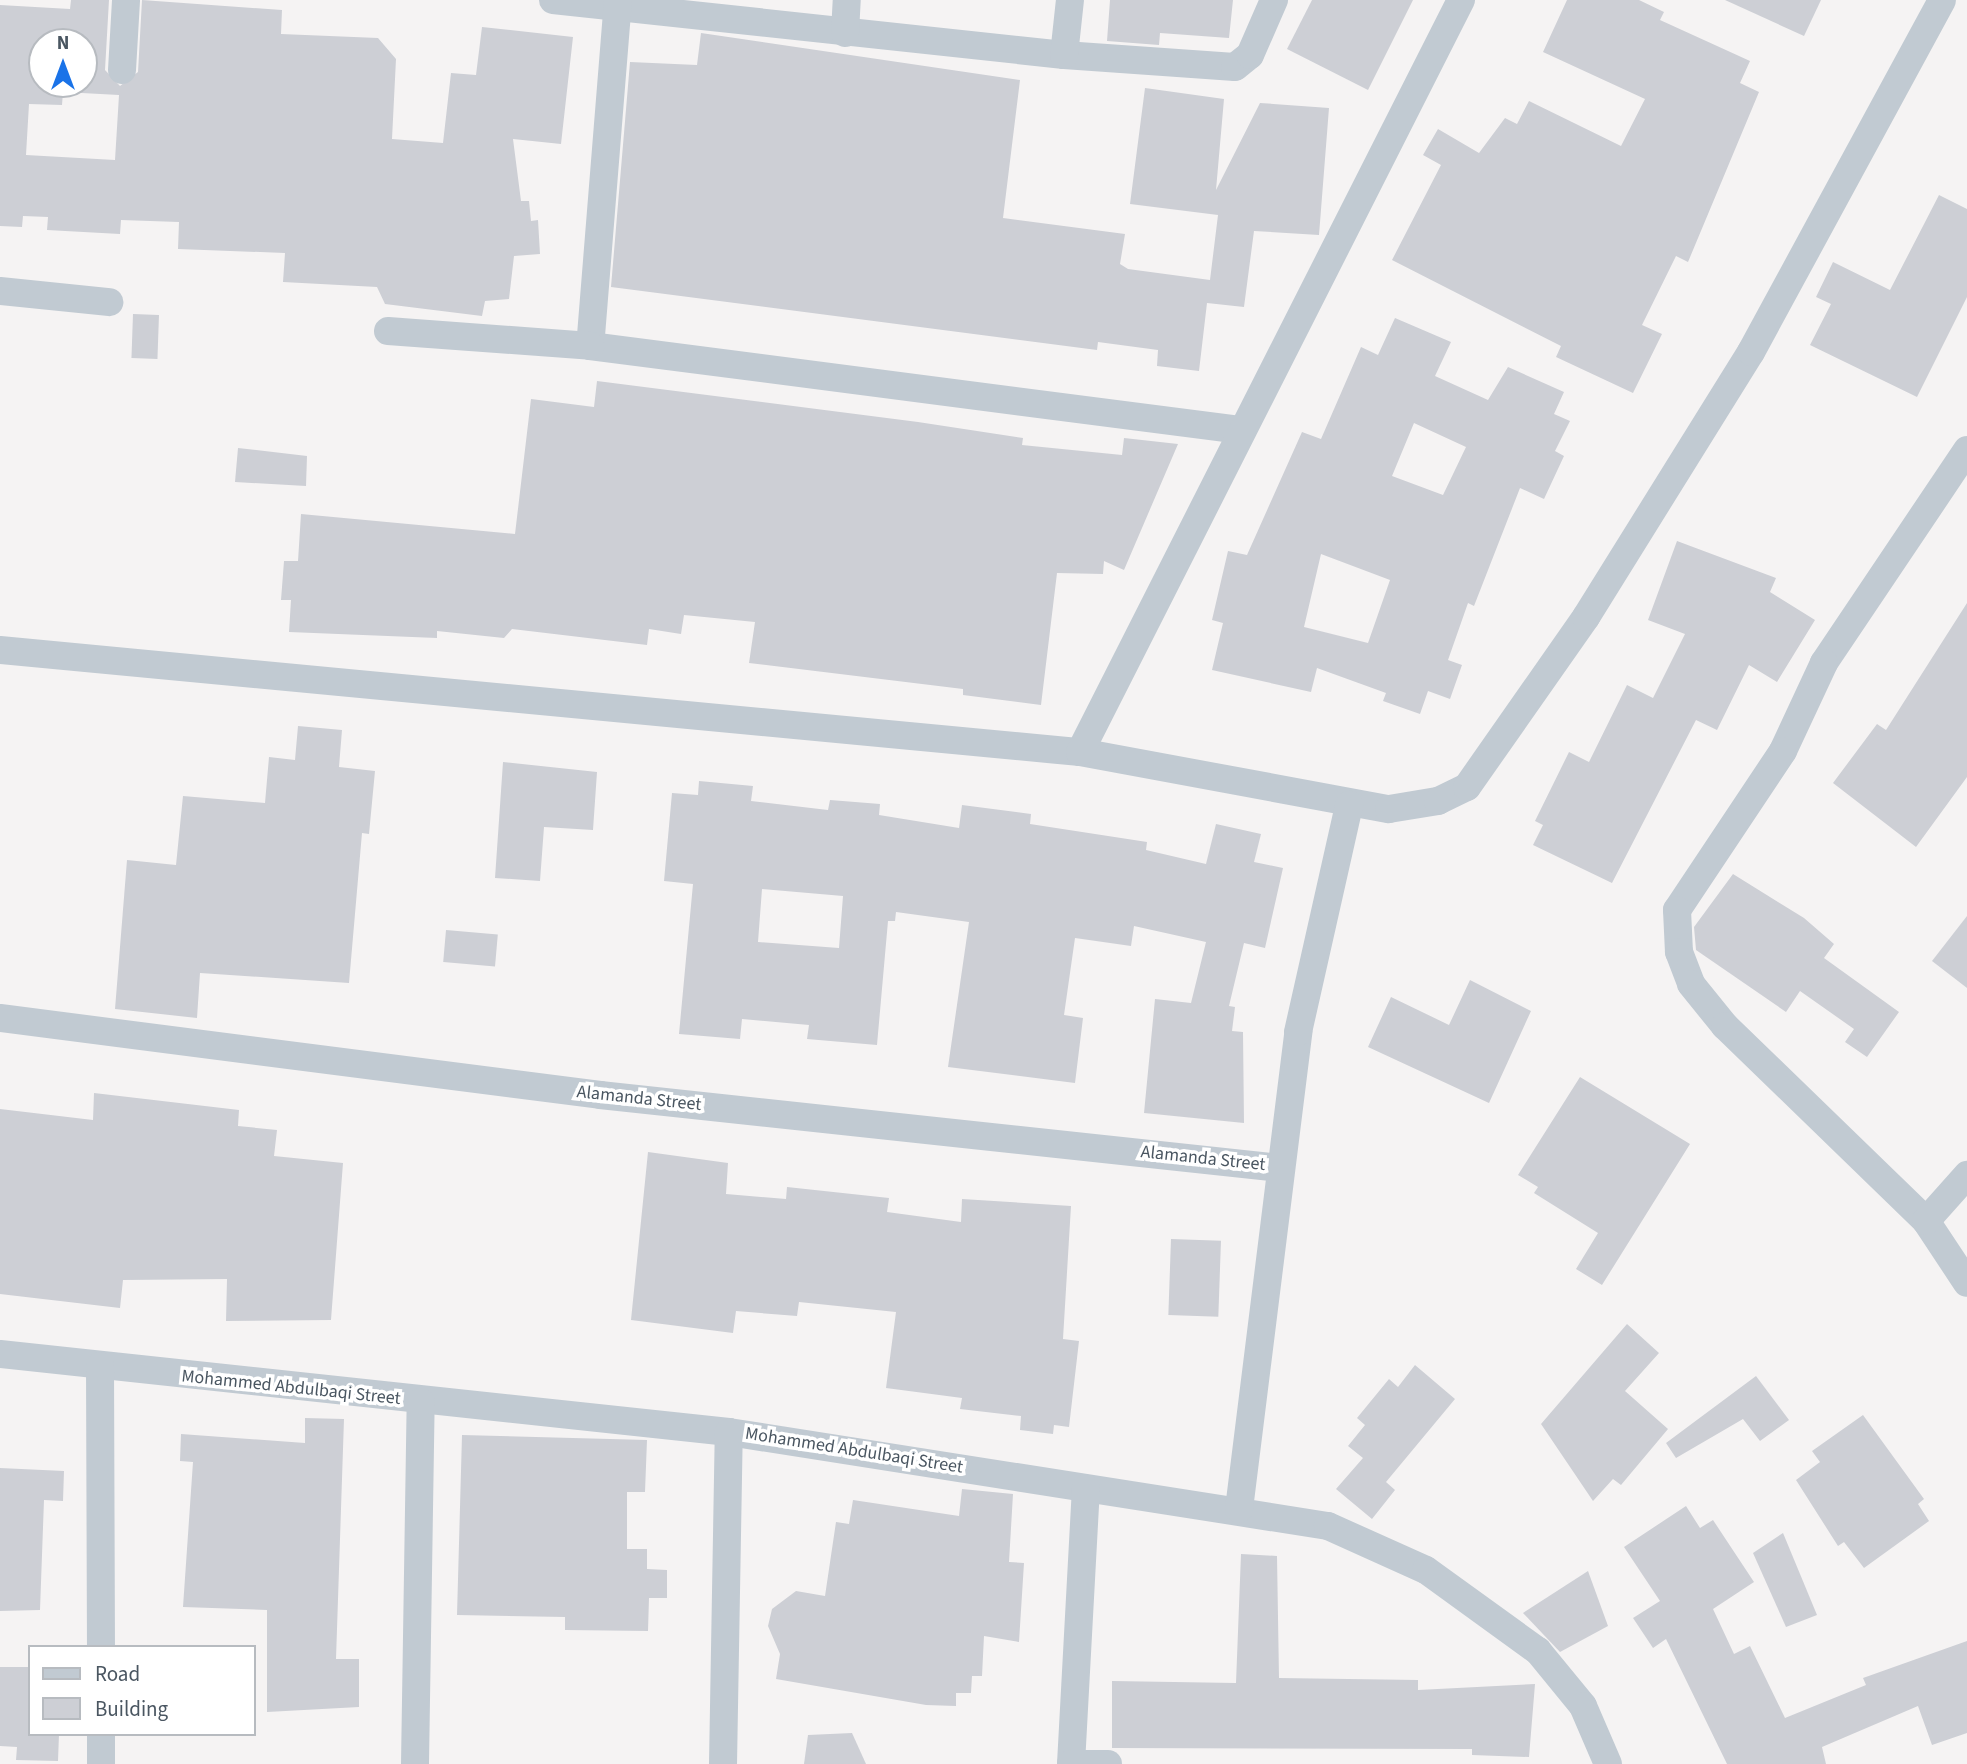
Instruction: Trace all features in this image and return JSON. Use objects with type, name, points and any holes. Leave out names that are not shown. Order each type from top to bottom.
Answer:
[{"type":"street","points":[[121,70],[126,0]]},
{"type":"street","points":[[553,0],[617,3],[845,33],[1065,55],[1244,65],[1274,0]]},
{"type":"street","points":[[845,33],[847,0]]},
{"type":"street","points":[[1065,55],[1070,0]]},
{"type":"street","points":[[1080,752],[1240,430],[1461,0]]},
{"type":"street","points":[[0,650],[1080,752],[1349,805],[1413,808],[1466,787],[1586,617],[1752,352],[1941,0]]},
{"type":"street","points":[[590,346],[617,3]]},
{"type":"street","points":[[0,291],[109,302]]},
{"type":"street","points":[[388,331],[590,346],[1240,430]]},
{"type":"street","points":[[1967,450],[1824,663],[1783,751],[1677,910],[1679,952],[1691,984],[1725,1026],[1926,1221],[1967,1283]]},
{"type":"street","points":[[1239,1509],[1298,1032],[1349,805]]},
{"type":"street","name":"Alamanda Street","points":[[0,1018],[600,1095],[1280,1168]]},
{"type":"street","points":[[1926,1221],[1967,1175]]},
{"type":"street","name":"Mohammed Abdulbaqi Street","points":[[0,1354],[421,1402],[729,1432],[1239,1509],[1328,1526],[1426,1570],[1538,1651],[1583,1706],[1608,1764]]},
{"type":"street","points":[[100,1366],[101,1645]]},
{"type":"street","points":[[415,1764],[421,1402]]},
{"type":"street","points":[[723,1764],[729,1432]]},
{"type":"street","points":[[1086,1488],[1071,1764],[1108,1764]]},
{"type":"street","points":[[101,1736],[101,1764]]},
{"type":"building","points":[[71,0],[109,0],[105,70],[120,86],[138,72],[142,0],[282,10],[281,34],[378,38],[396,59],[392,139],[443,143],[451,73],[476,75],[482,27],[573,37],[561,144],[513,139],[521,201],[529,201],[531,221],[538,220],[540,254],[514,256],[509,299],[485,301],[482,316],[385,304],[377,287],[283,282],[285,253],[178,249],[179,222],[121,220],[120,234],[47,230],[48,217],[23,216],[22,227],[0,226],[0,5],[70,9]]},
{"type":"building","points":[[1110,0],[1233,0],[1229,38],[1160,33],[1159,45],[1107,41]]},
{"type":"building","points":[[1312,0],[1413,0],[1368,90],[1287,49]]},
{"type":"building","points":[[1567,0],[1639,0],[1664,12],[1660,20],[1750,61],[1740,83],[1759,92],[1688,262],[1676,256],[1642,325],[1662,334],[1633,393],[1556,357],[1561,346],[1392,260],[1441,165],[1423,155],[1438,129],[1479,153],[1505,118],[1517,124],[1529,101],[1621,146],[1645,99],[1543,52]]},
{"type":"building","points":[[1725,0],[1821,0],[1804,36]]},
{"type":"building","points":[[701,33],[1020,80],[1003,218],[1125,234],[1120,264],[1128,269],[1210,280],[1218,215],[1130,204],[1145,88],[1224,99],[1216,190],[1260,103],[1329,108],[1319,235],[1254,231],[1244,307],[1207,303],[1199,371],[1157,366],[1158,350],[1098,342],[1097,350],[611,287],[630,62],[697,65]]},
{"type":"building","points":[[1939,195],[1967,209],[1967,297],[1917,397],[1810,345],[1831,304],[1816,297],[1833,262],[1890,290]]},
{"type":"building","points":[[133,314],[159,315],[157,359],[131,358]]},
{"type":"building","points":[[1395,318],[1451,342],[1435,376],[1488,400],[1508,367],[1564,392],[1554,414],[1570,421],[1555,451],[1564,456],[1544,499],[1520,488],[1474,606],[1468,603],[1448,660],[1462,665],[1450,699],[1428,691],[1420,714],[1383,701],[1386,693],[1317,668],[1311,692],[1212,670],[1223,623],[1212,620],[1228,551],[1247,555],[1302,432],[1321,439],[1361,347],[1378,355]],"holes":[[[1414,423],[1466,447],[1443,495],[1392,476]],[[1321,554],[1390,580],[1368,643],[1304,627]]]},
{"type":"building","points":[[597,381],[918,422],[1023,438],[1022,445],[1122,455],[1124,438],[1178,444],[1124,570],[1104,561],[1103,574],[1057,573],[1041,705],[963,695],[963,689],[749,663],[755,622],[684,615],[681,634],[649,629],[647,645],[512,629],[504,638],[437,631],[437,638],[289,632],[291,600],[281,600],[284,561],[298,561],[301,514],[515,534],[531,399],[594,407]]},
{"type":"building","points":[[238,448],[307,456],[306,486],[235,482]]},
{"type":"building","points":[[1677,541],[1776,578],[1770,592],[1815,620],[1777,682],[1749,665],[1717,730],[1696,720],[1612,883],[1533,845],[1543,825],[1535,821],[1569,752],[1589,762],[1627,685],[1653,698],[1685,634],[1648,620]]},
{"type":"building","points":[[1967,603],[1967,777],[1916,847],[1833,783],[1877,724],[1886,730]]},
{"type":"building","points":[[298,726],[342,730],[339,767],[375,771],[369,834],[362,833],[349,983],[200,973],[197,1018],[115,1009],[127,860],[176,865],[183,796],[265,803],[269,757],[295,760]]},
{"type":"building","points":[[503,762],[597,772],[593,830],[544,827],[540,881],[495,878]]},
{"type":"building","points":[[699,781],[753,786],[751,801],[828,810],[830,800],[880,804],[879,815],[959,828],[962,805],[1031,814],[1030,824],[1147,842],[1146,850],[1206,864],[1216,824],[1261,834],[1254,862],[1283,868],[1265,948],[1244,943],[1229,1006],[1235,1007],[1232,1031],[1243,1032],[1244,1123],[1144,1113],[1155,999],[1191,1003],[1206,942],[1134,926],[1131,946],[1075,938],[1064,1015],[1083,1018],[1075,1083],[948,1067],[969,922],[896,912],[895,921],[888,921],[877,1045],[807,1039],[809,1025],[742,1019],[740,1039],[679,1034],[693,884],[664,881],[672,793],[698,795]],"holes":[[[762,889],[843,896],[839,948],[758,942]]]},
{"type":"building","points":[[1733,874],[1804,918],[1834,944],[1824,958],[1899,1012],[1867,1057],[1845,1042],[1854,1029],[1800,991],[1786,1012],[1696,950],[1694,927]]},
{"type":"building","points":[[1967,916],[1967,988],[1932,961]]},
{"type":"building","points":[[446,930],[498,935],[495,966],[443,962]]},
{"type":"building","points":[[1470,980],[1531,1011],[1489,1103],[1368,1047],[1391,997],[1449,1025]]},
{"type":"building","points":[[1580,1077],[1690,1144],[1602,1285],[1576,1269],[1598,1233],[1534,1193],[1538,1187],[1518,1175]]},
{"type":"building","points":[[94,1093],[239,1110],[238,1126],[277,1130],[274,1156],[343,1163],[331,1320],[226,1321],[227,1279],[123,1280],[120,1308],[0,1294],[0,1109],[93,1120]]},
{"type":"building","points":[[648,1152],[728,1163],[726,1194],[786,1199],[787,1187],[889,1198],[887,1212],[961,1222],[962,1199],[1071,1206],[1063,1339],[1079,1341],[1069,1427],[1054,1425],[1053,1434],[1020,1430],[1021,1416],[960,1409],[962,1398],[886,1388],[896,1312],[799,1302],[797,1316],[736,1311],[733,1333],[631,1320]]},
{"type":"building","points":[[1171,1239],[1221,1241],[1218,1317],[1168,1315]]},
{"type":"building","points":[[1627,1324],[1659,1353],[1625,1391],[1668,1429],[1621,1485],[1613,1479],[1593,1501],[1541,1424]]},
{"type":"building","points":[[1415,1365],[1455,1399],[1386,1482],[1395,1490],[1372,1519],[1336,1489],[1363,1458],[1348,1446],[1365,1425],[1357,1418],[1389,1379],[1398,1387]]},
{"type":"building","points":[[1756,1376],[1789,1420],[1760,1441],[1743,1419],[1676,1458],[1666,1443]]},
{"type":"building","points":[[1863,1415],[1924,1499],[1918,1504],[1929,1521],[1864,1568],[1844,1542],[1838,1546],[1796,1480],[1820,1462],[1812,1451]]},
{"type":"building","points":[[305,1418],[344,1419],[336,1659],[359,1659],[359,1707],[267,1712],[267,1610],[183,1607],[193,1462],[180,1461],[181,1434],[305,1443]]},
{"type":"building","points":[[462,1435],[647,1440],[645,1492],[627,1492],[627,1549],[647,1549],[647,1569],[667,1570],[667,1598],[649,1598],[648,1631],[565,1630],[565,1617],[457,1615]]},
{"type":"building","points":[[0,1468],[64,1471],[63,1501],[44,1500],[40,1610],[0,1611]]},
{"type":"building","points":[[962,1489],[1013,1494],[1009,1562],[1024,1563],[1019,1642],[984,1636],[982,1676],[972,1676],[971,1693],[956,1693],[956,1706],[926,1705],[776,1679],[780,1654],[768,1626],[772,1609],[796,1591],[825,1596],[836,1522],[849,1524],[853,1500],[959,1516]]},
{"type":"building","points":[[1686,1506],[1700,1528],[1713,1520],[1754,1582],[1713,1609],[1734,1654],[1750,1646],[1785,1718],[1866,1685],[1863,1678],[1967,1641],[1967,1733],[1932,1745],[1918,1706],[1822,1747],[1826,1764],[1727,1764],[1666,1639],[1653,1648],[1633,1618],[1660,1601],[1624,1547]]},
{"type":"building","points":[[1783,1533],[1817,1615],[1786,1627],[1753,1553]]},
{"type":"building","points":[[1241,1554],[1277,1556],[1279,1678],[1418,1680],[1418,1690],[1535,1684],[1529,1757],[1472,1755],[1472,1749],[1112,1748],[1112,1681],[1236,1683]]},
{"type":"building","points":[[1588,1571],[1608,1626],[1560,1652],[1523,1613]]},
{"type":"building","points":[[0,1667],[28,1667],[28,1736],[59,1736],[58,1761],[16,1760],[17,1747],[0,1746]]},
{"type":"building","points":[[852,1733],[866,1764],[804,1764],[808,1735]]}]
